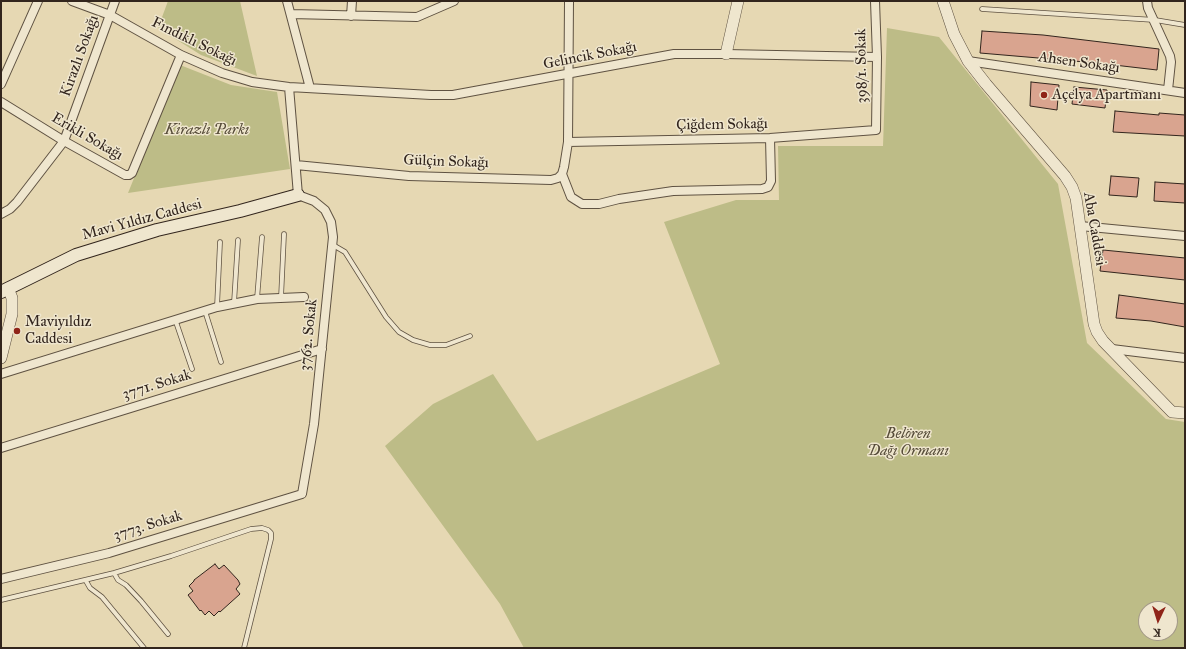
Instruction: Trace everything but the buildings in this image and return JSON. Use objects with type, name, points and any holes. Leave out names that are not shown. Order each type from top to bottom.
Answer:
[{"type":"main road","name":"Mavi Yıldız Caddesi","points":[[5,290],[76,254],[157,230],[240,211],[298,195]]},
{"type":"street","points":[[1,84],[38,1]]},
{"type":"street","name":"Fındıklı Sokağı","points":[[72,1],[110,15],[181,55],[239,79],[259,84],[310,88]]},
{"type":"street","name":"Kirazlı Sokağı","points":[[1,214],[10,209],[17,202],[64,142],[115,1]]},
{"type":"street","points":[[287,1],[310,88]]},
{"type":"street","points":[[351,16],[352,1]]},
{"type":"street","points":[[291,14],[417,17],[454,1]]},
{"type":"street","points":[[569,1],[568,142],[562,174],[571,197],[582,204],[598,204],[619,199],[673,192],[762,189],[768,187],[771,181],[770,138]]},
{"type":"street","points":[[726,54],[738,1]]},
{"type":"street","name":"398/1. Sokak","points":[[874,1],[877,57],[876,130]]},
{"type":"street","name":"Aba Caddesi","points":[[943,1],[954,34],[968,61],[1065,176],[1072,187],[1076,198],[1094,324],[1097,332],[1172,412],[1185,414]]},
{"type":"street","points":[[1147,1],[1170,56],[1171,62],[1168,90]]},
{"type":"street","name":"Gelincik Sokağı","points":[[310,88],[431,96],[453,96],[674,54],[877,57]]},
{"type":"street","name":"Erikli Sokağı","points":[[1,102],[64,142],[125,175],[129,175],[132,173],[181,55]]},
{"type":"street","name":"Ahsen Sokağı","points":[[968,61],[1185,93]]},
{"type":"street","points":[[289,87],[298,195]]},
{"type":"street","name":"Çiğdem Sokağı","points":[[568,142],[770,138],[876,130]]},
{"type":"street","name":"Gülçin Sokağı","points":[[296,165],[409,176],[551,180],[558,178],[562,174]]},
{"type":"street","name":"3762. Sokak","points":[[298,195],[314,201],[325,210],[331,222],[334,237],[314,424],[302,494]]},
{"type":"street","points":[[1080,226],[1185,236]]},
{"type":"street","points":[[1,358],[12,314],[12,298],[5,290]]},
{"type":"street","points":[[1,374],[216,307],[257,299],[304,297]]},
{"type":"street","name":"3771. Sokak","points":[[1,448],[322,349]]},
{"type":"street","points":[[1112,349],[1185,358]]},
{"type":"street","name":"3773. Sokak","points":[[1,579],[109,553],[302,494]]},
{"type":"lane","points":[[982,9],[1155,20],[1185,24]]},
{"type":"lane","points":[[281,298],[284,234]]},
{"type":"lane","points":[[257,299],[262,237]]},
{"type":"lane","points":[[234,304],[238,240]]},
{"type":"lane","points":[[216,307],[220,242]]},
{"type":"lane","points":[[333,245],[345,252],[386,317],[399,332],[413,340],[430,345],[446,345],[470,336]]},
{"type":"lane","points":[[205,311],[221,362]]},
{"type":"lane","points":[[175,320],[192,370]]},
{"type":"lane","points":[[1,600],[86,581],[171,556],[251,529],[262,528],[268,530],[271,539],[244,648]]},
{"type":"lane","points":[[114,573],[118,580],[126,585],[141,601],[168,634]]},
{"type":"lane","points":[[86,581],[90,588],[102,597],[144,648]]},
{"type":"green space","points":[[168,1],[240,1],[257,76],[201,55],[158,28]]},
{"type":"green space","name":"Belören Dağı Ormanı","points":[[887,28],[939,37],[1058,184],[1087,343],[1166,419],[1185,422],[1185,648],[524,648],[500,604],[385,446],[433,404],[493,374],[537,441],[720,364],[664,222],[736,200],[779,200],[778,146],[883,146]]},
{"type":"green space","name":"Kirazlı Parkı","points":[[180,65],[231,85],[277,92],[290,169],[128,193]]},
{"type":"place","name":"Açelya Apartmanı","points":[[1044,95]]},
{"type":"place","name":"Maviyıldız Caddesi","points":[[17,331]]}]
